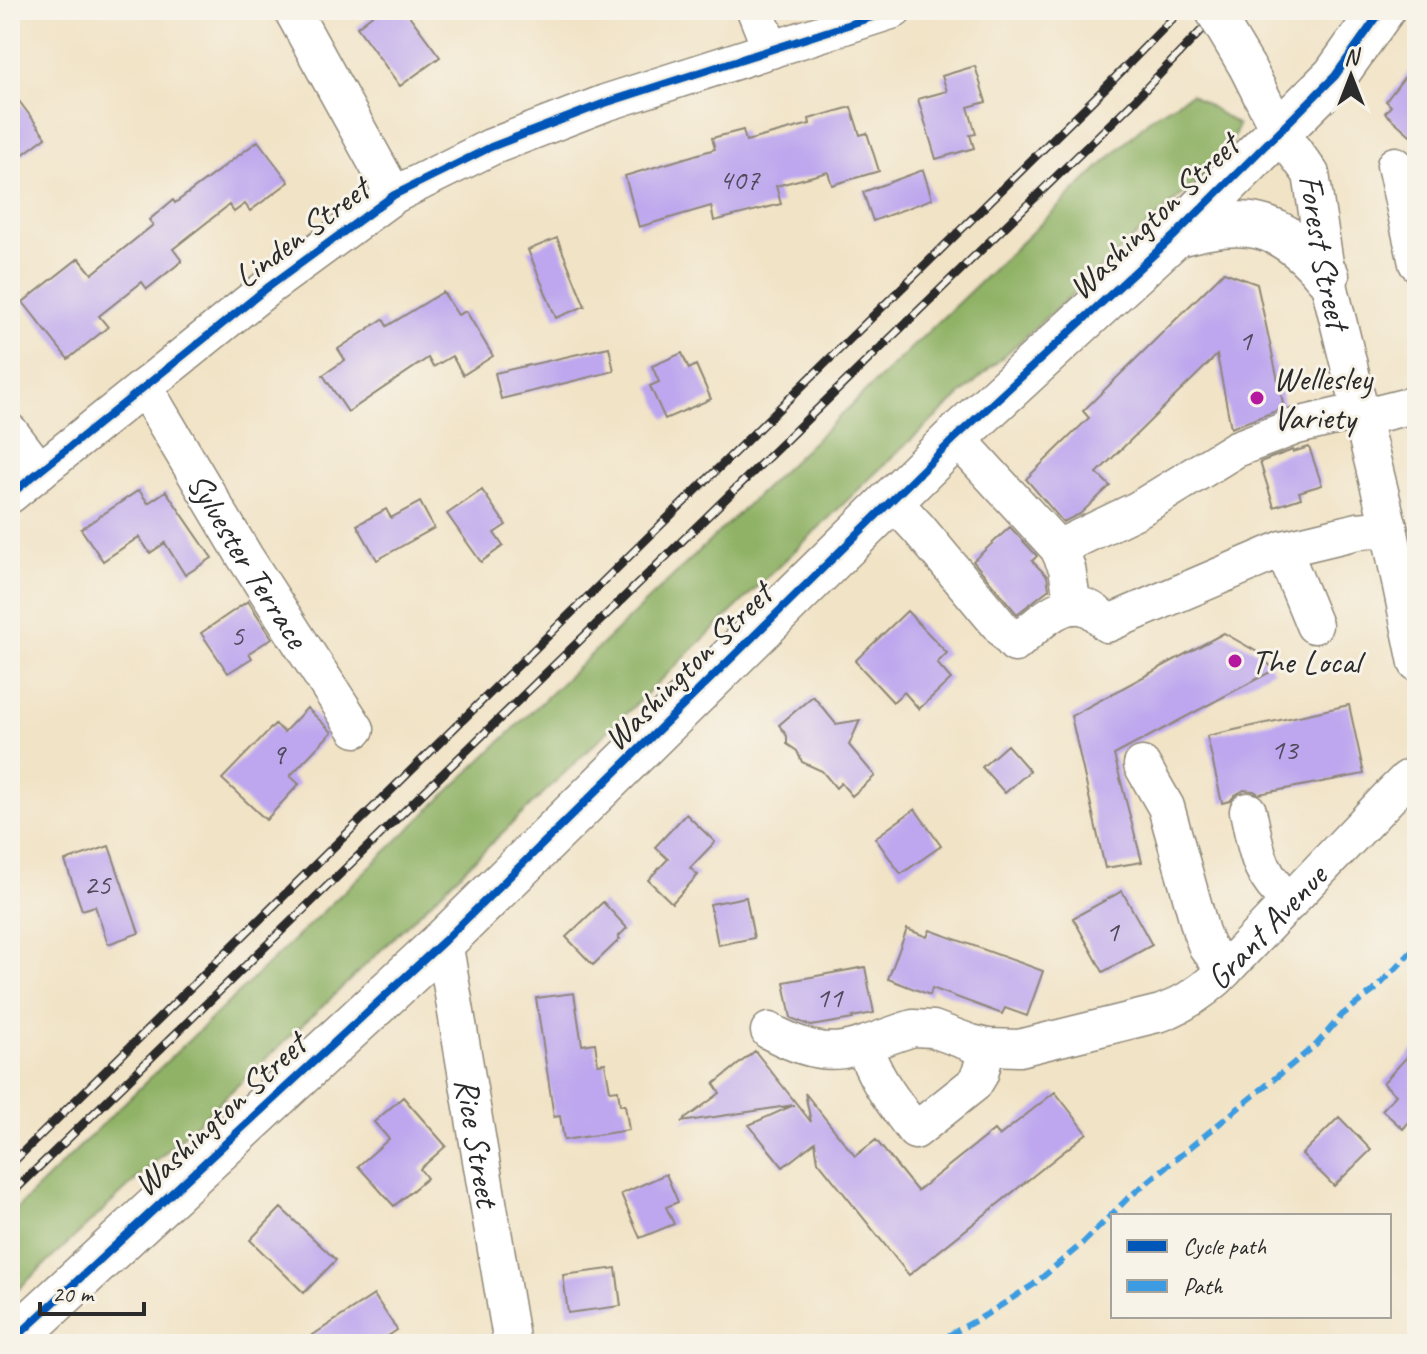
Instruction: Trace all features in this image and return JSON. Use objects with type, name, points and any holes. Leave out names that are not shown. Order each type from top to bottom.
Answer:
[{"type":"main road","name":"Washington Street","points":[[10,1343],[444,941],[956,437],[1175,235],[1335,76],[1382,10]]},
{"type":"main road","points":[[1175,235],[1203,227],[1236,223],[1266,228],[1277,231],[1301,247],[1327,276]]},
{"type":"street","points":[[292,10],[394,195]]},
{"type":"street","points":[[755,10],[771,50]]},
{"type":"street","name":"Linden Street","points":[[10,495],[267,288],[394,195],[491,147],[591,108],[894,10]]},
{"type":"street","name":"Forest Street","points":[[1213,10],[1247,67],[1279,131],[1311,174],[1327,276],[1389,528],[1417,663]]},
{"type":"street","points":[[1395,165],[1417,263]]},
{"type":"street","name":"Sylvester Terrace","points":[[144,387],[245,557],[356,729]]},
{"type":"street","points":[[1058,548],[1137,510],[1236,449],[1262,437],[1297,426],[1417,404]]},
{"type":"street","points":[[10,432],[40,471]]},
{"type":"street","points":[[956,437],[1058,548],[1067,568],[1073,606]]},
{"type":"street","points":[[892,500],[1015,644],[1061,608],[1092,609],[1107,624],[1283,549],[1358,531],[1389,528]]},
{"type":"street","points":[[1283,549],[1314,625]]},
{"type":"street","points":[[1142,765],[1166,807],[1207,947],[1225,970]]},
{"type":"street","name":"Grant Avenue","points":[[769,1031],[790,1043],[815,1050],[840,1051],[913,1028],[933,1029],[987,1047],[1019,1048],[1180,1006],[1199,994],[1225,970],[1394,792],[1417,773]]},
{"type":"street","points":[[1248,811],[1264,873],[1276,890],[1290,902]]},
{"type":"street","name":"Rice Street","points":[[444,941],[512,1344]]},
{"type":"street","points":[[864,1045],[879,1083],[915,1131],[974,1084],[987,1047]]},
{"type":"green space","points":[[1191,94],[1238,125],[1228,153],[891,458],[328,1001],[10,1297],[10,1215],[1151,118]]},
{"type":"building","points":[[379,10],[405,10],[440,57],[400,86],[357,27]]},
{"type":"building","points":[[1417,61],[1417,141],[1385,113],[1391,106],[1386,101]]},
{"type":"building","points":[[975,66],[986,102],[968,107],[976,134],[970,135],[974,148],[936,159],[918,99],[947,91],[942,76]]},
{"type":"building","points":[[10,89],[46,137],[10,164]]},
{"type":"building","points":[[851,107],[860,135],[867,133],[879,171],[832,185],[828,172],[776,186],[781,204],[714,221],[711,206],[639,227],[625,176],[715,149],[712,138],[743,130],[746,141],[810,124],[809,119]]},
{"type":"building","points":[[258,141],[289,182],[250,211],[245,204],[234,212],[229,205],[173,249],[182,261],[147,289],[142,282],[99,316],[108,327],[68,359],[23,302],[79,258],[92,274],[153,225],[149,220],[173,200],[175,203]]},
{"type":"building","points":[[923,170],[932,199],[873,221],[863,192]]},
{"type":"building","points":[[557,238],[585,306],[556,318],[528,250]]},
{"type":"building","points":[[1224,272],[1257,284],[1284,408],[1231,428],[1217,355],[1097,473],[1110,486],[1080,514],[1063,522],[1026,479],[1089,418],[1083,411]]},
{"type":"building","points":[[443,292],[458,315],[466,311],[493,356],[463,375],[452,356],[433,367],[428,358],[348,412],[323,375],[345,360],[338,349],[383,319],[387,326]]},
{"type":"building","points":[[609,347],[614,371],[501,399],[495,373]]},
{"type":"building","points":[[682,353],[689,369],[696,365],[711,399],[665,419],[650,386],[659,382],[652,366]]},
{"type":"building","points":[[1309,447],[1322,485],[1299,492],[1301,498],[1274,507],[1260,462]]},
{"type":"building","points":[[139,490],[148,503],[166,491],[212,558],[185,575],[165,543],[150,553],[139,537],[103,561],[81,529]]},
{"type":"building","points":[[482,490],[506,525],[494,533],[503,546],[481,562],[447,514]]},
{"type":"building","points":[[420,502],[434,528],[377,560],[357,525],[386,509],[391,518]]},
{"type":"building","points":[[1010,527],[1037,556],[1032,561],[1047,576],[1049,589],[1017,614],[973,561]]},
{"type":"building","points":[[248,601],[272,638],[249,653],[252,658],[228,673],[201,633]]},
{"type":"building","points":[[907,611],[947,653],[937,663],[951,679],[919,709],[904,692],[893,702],[855,661]]},
{"type":"building","points":[[1224,633],[1259,653],[1274,670],[1114,755],[1142,862],[1105,868],[1071,716]]},
{"type":"building","points":[[813,696],[836,724],[860,720],[849,745],[875,776],[852,796],[841,783],[836,788],[822,771],[802,762],[797,751],[787,744],[787,736],[779,725]]},
{"type":"building","points":[[1349,705],[1364,774],[1259,794],[1244,790],[1222,803],[1207,736]]},
{"type":"building","points":[[307,708],[332,732],[290,776],[299,784],[266,820],[222,779],[275,724],[284,732]]},
{"type":"building","points":[[1007,745],[1030,771],[1005,793],[982,767]]},
{"type":"building","points":[[915,809],[941,846],[901,874],[875,838]]},
{"type":"building","points":[[686,814],[715,842],[690,868],[698,875],[672,903],[648,880],[668,859],[655,847]]},
{"type":"building","points":[[109,846],[139,933],[108,944],[95,906],[82,910],[65,861]]},
{"type":"building","points":[[1122,891],[1152,945],[1103,972],[1073,918]]},
{"type":"building","points":[[746,897],[754,938],[718,945],[710,904]]},
{"type":"building","points":[[603,902],[627,928],[593,965],[566,937]]},
{"type":"building","points":[[907,929],[927,937],[930,930],[1043,971],[1027,1016],[1005,1008],[1002,1014],[932,988],[930,995],[888,979]]},
{"type":"building","points":[[865,967],[874,1013],[811,1026],[791,1018],[784,982]]},
{"type":"building","points":[[574,993],[582,1045],[595,1043],[598,1064],[605,1063],[610,1091],[618,1090],[620,1105],[625,1105],[629,1130],[564,1140],[560,1116],[554,1117],[536,998]]},
{"type":"building","points":[[1417,1046],[1417,1113],[1403,1129],[1382,1110],[1396,1095],[1383,1083]]},
{"type":"building","points":[[755,1051],[811,1122],[805,1093],[855,1156],[876,1140],[917,1191],[994,1130],[999,1136],[1055,1092],[1087,1133],[909,1275],[818,1161],[815,1142],[783,1167],[749,1125],[794,1105],[681,1122],[720,1093],[714,1084]]},
{"type":"building","points":[[403,1097],[446,1146],[420,1169],[427,1178],[394,1206],[358,1166],[389,1139],[374,1122]]},
{"type":"building","points":[[1339,1117],[1371,1150],[1334,1186],[1302,1154]]},
{"type":"building","points":[[666,1174],[678,1202],[666,1207],[674,1224],[640,1238],[621,1194]]},
{"type":"building","points":[[281,1208],[336,1260],[304,1293],[250,1240]]},
{"type":"building","points":[[616,1268],[621,1306],[568,1313],[563,1275]]},
{"type":"building","points":[[374,1295],[397,1330],[376,1344],[299,1344]]},
{"type":"railway","points":[[10,1165],[1181,10]]},
{"type":"railway","points":[[10,1195],[1132,103],[1221,10]]},
{"type":"marked path","points":[[1112,1214],[1317,1044],[1342,1015],[1376,989],[1417,946]]},
{"type":"marked path","points":[[933,1344],[1033,1285],[1111,1215]]},
{"type":"cycle path","points":[[10,495],[267,288],[394,195],[491,147],[605,103],[894,10]]},
{"type":"cycle path","points":[[10,1343],[444,941],[956,437],[1175,235],[1335,76],[1382,10]]},
{"type":"place","name":"Wellesley Variety","points":[[1257,398]]},
{"type":"place","name":"The Local","points":[[1235,661]]}]
